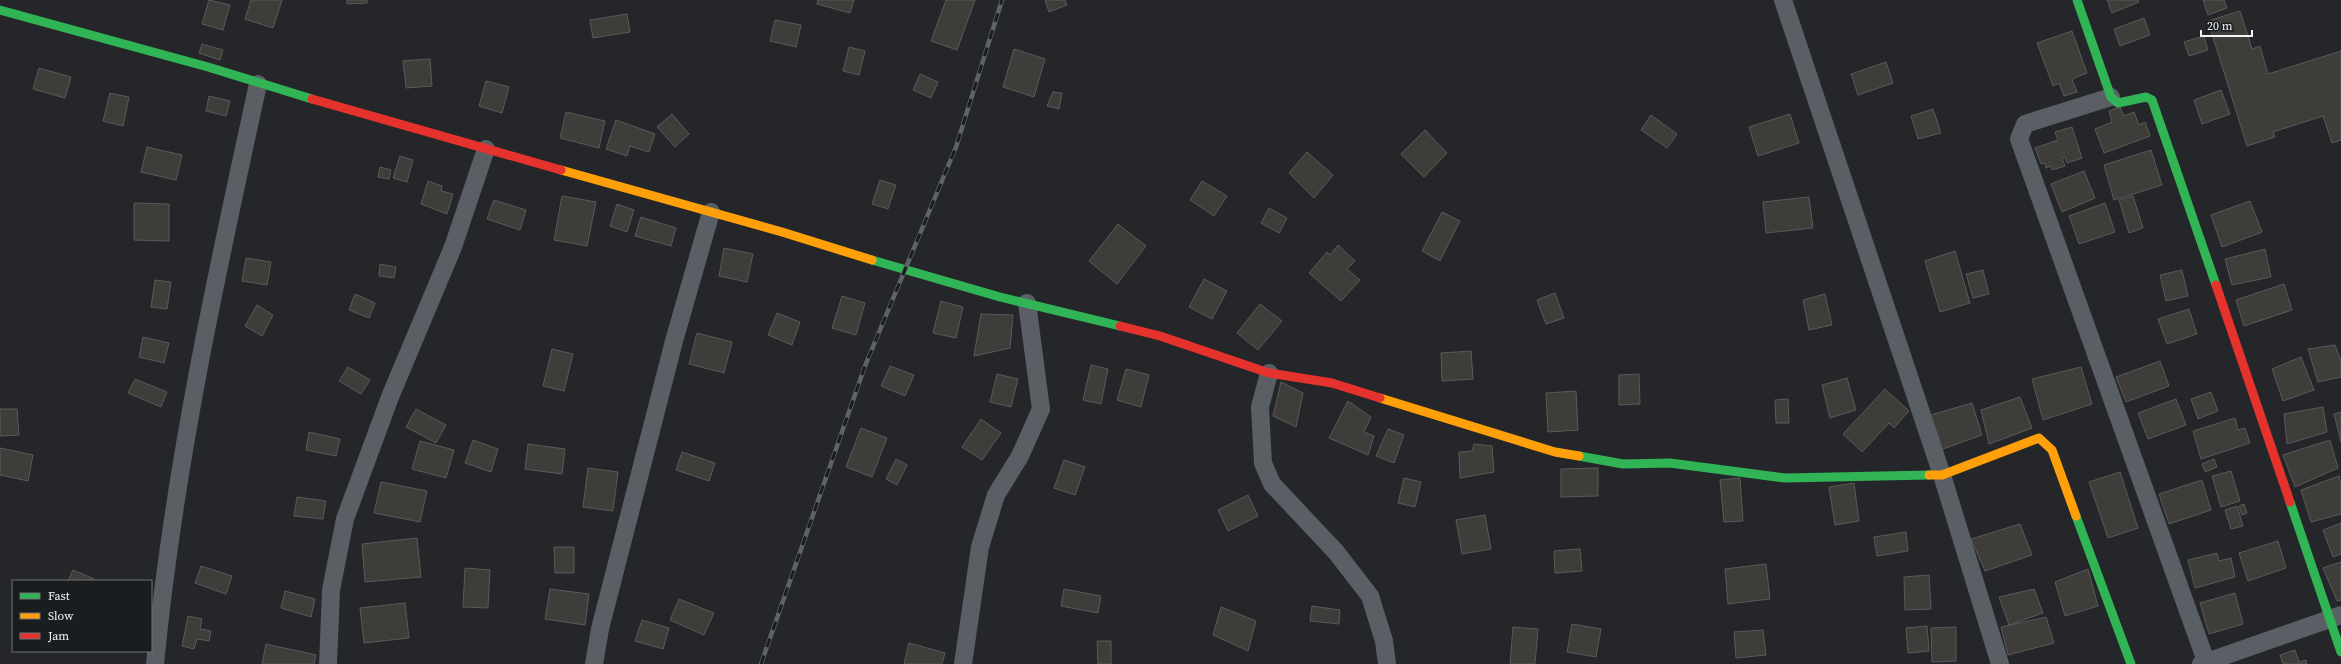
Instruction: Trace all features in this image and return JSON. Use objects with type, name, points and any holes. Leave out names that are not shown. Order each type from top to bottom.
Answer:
[{"type":"street","points":[[1783,0],[1942,475],[2000,664]]},
{"type":"street","points":[[2077,0],[2111,97],[2118,103],[2146,97],[2152,100],[2335,617],[2341,652]]},
{"type":"street","points":[[0,10],[208,67],[258,84],[711,212],[903,270],[1160,336],[1269,372],[1332,383],[1555,452],[1623,464],[1670,464],[1785,478],[1942,475],[2039,438],[2052,450],[2132,664]]},
{"type":"street","points":[[155,664],[163,582],[209,307],[258,84]]},
{"type":"street","points":[[2111,97],[2025,124],[2019,139],[2204,663],[2335,617]]},
{"type":"street","points":[[328,664],[331,590],[345,519],[390,397],[453,247],[486,149]]},
{"type":"street","points":[[594,664],[600,629],[672,349],[711,212]]},
{"type":"street","points":[[963,664],[982,540],[996,495],[1020,456],[1041,408],[1027,303]]},
{"type":"street","points":[[1269,372],[1260,407],[1263,462],[1272,484],[1336,552],[1370,596],[1384,641],[1387,664]]},
{"type":"building","points":[[209,0],[230,5],[223,30],[202,24]]},
{"type":"building","points":[[251,0],[282,0],[273,28],[245,19]]},
{"type":"building","points":[[347,0],[367,0],[367,3],[347,4]]},
{"type":"building","points":[[818,0],[854,0],[850,13],[817,4]]},
{"type":"building","points":[[946,0],[975,0],[957,50],[931,41]]},
{"type":"building","points":[[1045,0],[1065,0],[1067,5],[1049,12]]},
{"type":"building","points":[[2107,0],[2138,0],[2139,2],[2112,13]]},
{"type":"building","points":[[2203,0],[2224,0],[2227,8],[2208,15]]},
{"type":"building","points":[[2240,11],[2252,49],[2260,46],[2268,74],[2341,51],[2341,140],[2332,143],[2323,116],[2273,132],[2275,137],[2247,146],[2208,21]]},
{"type":"building","points":[[627,14],[630,32],[593,38],[590,20]]},
{"type":"building","points":[[2144,18],[2150,35],[2120,46],[2114,29]]},
{"type":"building","points":[[775,20],[801,25],[796,47],[770,41]]},
{"type":"building","points":[[2072,31],[2087,73],[2072,79],[2077,92],[2064,96],[2059,83],[2053,86],[2037,43]]},
{"type":"building","points":[[2204,36],[2208,50],[2189,56],[2184,42]]},
{"type":"building","points":[[202,44],[223,50],[220,60],[199,53]]},
{"type":"building","points":[[849,47],[865,51],[859,75],[843,71]]},
{"type":"building","points":[[1014,49],[1045,59],[1034,97],[1003,87]]},
{"type":"building","points":[[430,59],[432,86],[406,88],[403,61]]},
{"type":"building","points":[[1886,62],[1893,83],[1858,95],[1851,74]]},
{"type":"building","points":[[39,68],[71,77],[65,98],[33,89]]},
{"type":"building","points":[[920,74],[938,82],[931,98],[913,90]]},
{"type":"building","points":[[486,81],[509,87],[502,113],[479,106]]},
{"type":"building","points":[[2221,90],[2230,114],[2202,124],[2194,100]]},
{"type":"building","points":[[1053,92],[1062,93],[1059,109],[1047,106]]},
{"type":"building","points":[[110,93],[129,97],[123,126],[103,121]]},
{"type":"building","points":[[209,96],[230,101],[226,116],[206,111]]},
{"type":"building","points":[[2120,107],[2124,116],[2134,112],[2139,125],[2145,122],[2150,136],[2104,153],[2095,129],[2112,122],[2109,111]]},
{"type":"building","points":[[1933,109],[1941,133],[1918,139],[1911,116]]},
{"type":"building","points":[[566,112],[605,121],[599,148],[560,138]]},
{"type":"building","points":[[672,114],[689,134],[675,147],[657,127]]},
{"type":"building","points":[[1790,114],[1799,143],[1758,156],[1749,127]]},
{"type":"building","points":[[1651,115],[1677,134],[1667,148],[1641,130]]},
{"type":"building","points":[[616,120],[655,134],[649,152],[630,146],[627,156],[606,149]]},
{"type":"building","points":[[2072,127],[2082,158],[2067,163],[2065,157],[2062,158],[2065,166],[2052,170],[2051,166],[2046,168],[2045,163],[2041,164],[2035,148],[2058,140],[2055,132]]},
{"type":"building","points":[[1425,130],[1447,153],[1424,177],[1401,154]]},
{"type":"building","points":[[147,147],[182,155],[176,180],[141,172]]},
{"type":"building","points":[[2151,150],[2162,185],[2114,200],[2104,165]]},
{"type":"building","points":[[1307,152],[1333,175],[1314,198],[1289,173]]},
{"type":"building","points":[[400,156],[413,160],[407,182],[393,178]]},
{"type":"building","points":[[380,167],[391,170],[389,179],[378,177]]},
{"type":"building","points":[[2084,171],[2095,198],[2062,212],[2051,184]]},
{"type":"building","points":[[880,180],[896,185],[888,209],[872,204]]},
{"type":"building","points":[[428,181],[442,186],[441,191],[453,194],[447,214],[421,204]]},
{"type":"building","points":[[1202,181],[1227,196],[1214,216],[1190,200]]},
{"type":"building","points":[[562,196],[596,202],[587,246],[554,240]]},
{"type":"building","points":[[2133,196],[2143,228],[2129,233],[2119,200]]},
{"type":"building","points":[[1809,197],[1813,228],[1766,233],[1763,202]]},
{"type":"building","points":[[494,200],[526,210],[520,230],[487,219]]},
{"type":"building","points":[[2250,201],[2262,232],[2222,247],[2211,215]]},
{"type":"building","points":[[134,203],[169,204],[169,241],[134,240]]},
{"type":"building","points":[[2105,203],[2115,232],[2079,244],[2069,216]]},
{"type":"building","points":[[617,204],[634,210],[627,232],[610,226]]},
{"type":"building","points":[[1269,208],[1287,218],[1279,233],[1261,223]]},
{"type":"building","points":[[1442,212],[1460,221],[1440,261],[1422,251]]},
{"type":"building","points":[[641,217],[676,228],[671,246],[635,236]]},
{"type":"building","points":[[1118,224],[1146,246],[1117,284],[1089,261]]},
{"type":"building","points":[[1338,245],[1355,261],[1347,269],[1360,280],[1341,301],[1309,273],[1327,252],[1330,255]]},
{"type":"building","points":[[724,248],[753,254],[747,282],[719,276]]},
{"type":"building","points":[[2265,249],[2271,277],[2232,285],[2225,259]]},
{"type":"building","points":[[1955,251],[1970,303],[1940,312],[1925,261]]},
{"type":"building","points":[[246,258],[271,262],[267,285],[242,281]]},
{"type":"building","points":[[380,264],[396,267],[394,278],[379,276]]},
{"type":"building","points":[[1983,270],[1989,294],[1973,298],[1966,274]]},
{"type":"building","points":[[2182,270],[2188,296],[2166,301],[2160,275]]},
{"type":"building","points":[[1204,279],[1227,291],[1212,319],[1189,307]]},
{"type":"building","points":[[155,280],[171,282],[167,309],[151,307]]},
{"type":"building","points":[[2284,284],[2292,310],[2244,326],[2236,300]]},
{"type":"building","points":[[1555,293],[1564,318],[1546,324],[1537,300]]},
{"type":"building","points":[[355,294],[375,303],[369,318],[349,310]]},
{"type":"building","points":[[1825,294],[1832,325],[1809,330],[1803,300]]},
{"type":"building","points":[[842,296],[865,303],[856,335],[832,328]]},
{"type":"building","points":[[941,301],[963,307],[956,338],[933,333]]},
{"type":"building","points":[[1260,304],[1282,321],[1258,350],[1237,333]]},
{"type":"building","points":[[257,305],[273,315],[262,336],[245,326]]},
{"type":"building","points":[[2189,309],[2197,334],[2167,344],[2158,319]]},
{"type":"building","points":[[777,313],[800,322],[792,345],[768,335]]},
{"type":"building","points":[[981,314],[1013,315],[1010,348],[974,356]]},
{"type":"building","points":[[697,333],[732,342],[724,373],[689,364]]},
{"type":"building","points":[[143,337],[169,343],[164,363],[139,357]]},
{"type":"building","points":[[2335,345],[2341,361],[2341,377],[2318,382],[2308,349]]},
{"type":"building","points":[[552,349],[573,354],[564,391],[543,386]]},
{"type":"building","points":[[1471,351],[1473,379],[1442,381],[1441,353]]},
{"type":"building","points":[[2301,357],[2314,390],[2283,401],[2272,369]]},
{"type":"building","points":[[2160,361],[2169,386],[2126,402],[2116,377]]},
{"type":"building","points":[[1091,365],[1108,369],[1101,404],[1083,400]]},
{"type":"building","points":[[890,366],[914,375],[905,396],[881,386]]},
{"type":"building","points":[[348,367],[370,380],[361,394],[339,381]]},
{"type":"building","points":[[2081,367],[2092,404],[2043,420],[2032,379]]},
{"type":"building","points":[[1126,369],[1149,375],[1141,407],[1117,400]]},
{"type":"building","points":[[997,374],[1018,379],[1011,407],[990,402]]},
{"type":"building","points":[[1639,374],[1640,404],[1619,405],[1619,375]]},
{"type":"building","points":[[1847,378],[1856,410],[1830,418],[1822,385]]},
{"type":"building","points":[[135,379],[167,392],[161,407],[128,393]]},
{"type":"building","points":[[1281,382],[1303,393],[1296,427],[1273,416]]},
{"type":"building","points":[[1885,389],[1909,411],[1894,428],[1889,423],[1862,452],[1843,434]]},
{"type":"building","points":[[1576,391],[1578,430],[1548,432],[1546,393]]},
{"type":"building","points":[[2211,392],[2218,411],[2198,419],[2191,399]]},
{"type":"building","points":[[2020,397],[2032,428],[1989,444],[1981,410]]},
{"type":"building","points":[[1788,399],[1789,423],[1776,423],[1775,400]]},
{"type":"building","points":[[2176,399],[2186,425],[2148,439],[2138,413]]},
{"type":"building","points":[[1348,401],[1371,417],[1364,432],[1374,436],[1368,455],[1329,438]]},
{"type":"building","points":[[1972,403],[1982,435],[1940,450],[1927,416]]},
{"type":"building","points":[[2323,407],[2327,432],[2287,444],[2284,414]]},
{"type":"building","points":[[0,409],[17,409],[19,435],[0,436]]},
{"type":"building","points":[[416,409],[446,425],[436,443],[406,427]]},
{"type":"building","points":[[2341,412],[2341,442],[2334,414]]},
{"type":"building","points":[[2235,418],[2238,430],[2245,428],[2250,443],[2201,459],[2193,431]]},
{"type":"building","points":[[981,419],[1001,433],[982,460],[962,447]]},
{"type":"building","points":[[861,428],[887,438],[872,477],[846,467]]},
{"type":"building","points":[[1388,429],[1404,435],[1394,463],[1376,456]]},
{"type":"building","points":[[309,432],[340,439],[336,456],[306,450]]},
{"type":"building","points":[[473,440],[498,449],[491,472],[465,463]]},
{"type":"building","points":[[2330,440],[2338,468],[2295,487],[2283,455]]},
{"type":"building","points":[[420,441],[454,450],[446,478],[412,469]]},
{"type":"building","points":[[528,444],[565,449],[562,474],[525,469]]},
{"type":"building","points":[[1474,444],[1492,446],[1494,472],[1460,478],[1459,452],[1472,451]]},
{"type":"building","points":[[0,448],[33,455],[28,481],[0,475]]},
{"type":"building","points":[[682,452],[715,463],[709,481],[676,470]]},
{"type":"building","points":[[896,459],[907,465],[897,485],[886,479]]},
{"type":"building","points":[[2214,459],[2217,467],[2205,472],[2202,464]]},
{"type":"building","points":[[1064,460],[1085,467],[1075,495],[1054,488]]},
{"type":"building","points":[[588,468],[618,472],[613,511],[583,507]]},
{"type":"building","points":[[1598,468],[1598,496],[1561,497],[1561,469]]},
{"type":"building","points":[[2231,471],[2240,501],[2221,507],[2212,476]]},
{"type":"building","points":[[2120,472],[2138,528],[2108,538],[2089,482]]},
{"type":"building","points":[[2339,476],[2341,484],[2341,514],[2311,522],[2301,490]]},
{"type":"building","points":[[1404,478],[1421,482],[1415,507],[1398,503]]},
{"type":"building","points":[[1740,478],[1743,521],[1724,522],[1720,480]]},
{"type":"building","points":[[2202,480],[2211,510],[2169,524],[2159,494]]},
{"type":"building","points":[[381,482],[427,491],[420,522],[374,513]]},
{"type":"building","points":[[1854,483],[1859,521],[1835,525],[1829,487]]},
{"type":"building","points":[[1248,495],[1258,516],[1228,531],[1218,510]]},
{"type":"building","points":[[297,497],[326,501],[323,519],[294,516]]},
{"type":"building","points":[[2244,504],[2247,513],[2242,515],[2239,506]]},
{"type":"building","points":[[2237,506],[2243,526],[2231,529],[2225,510]]},
{"type":"building","points":[[1485,515],[1491,549],[1462,554],[1456,520]]},
{"type":"building","points":[[2341,523],[2341,554],[2333,557],[2323,530]]},
{"type":"building","points":[[2020,524],[2032,555],[1985,571],[1971,539]]},
{"type":"building","points":[[1906,532],[1908,551],[1877,556],[1874,537]]},
{"type":"building","points":[[417,538],[421,577],[365,582],[362,544]]},
{"type":"building","points":[[2278,541],[2286,568],[2248,581],[2239,553]]},
{"type":"building","points":[[554,547],[574,547],[574,573],[555,573]]},
{"type":"building","points":[[1580,549],[1582,571],[1555,573],[1554,551]]},
{"type":"building","points":[[2217,553],[2219,561],[2231,558],[2235,577],[2195,588],[2188,560]]},
{"type":"building","points":[[2341,562],[2341,600],[2337,601],[2323,568]]},
{"type":"building","points":[[1766,564],[1770,599],[1728,604],[1725,569]]},
{"type":"building","points":[[201,566],[232,576],[226,594],[195,583]]},
{"type":"building","points":[[465,568],[490,570],[488,608],[463,607]]},
{"type":"building","points":[[2088,569],[2098,606],[2065,616],[2055,582]]},
{"type":"building","points":[[73,570],[94,579],[94,580],[68,580]]},
{"type":"building","points":[[1929,575],[1931,609],[1905,610],[1904,577]]},
{"type":"building","points":[[550,589],[589,594],[585,625],[545,619]]},
{"type":"building","points":[[1064,589],[1101,596],[1098,613],[1061,606]]},
{"type":"building","points":[[2034,589],[2043,613],[2009,625],[1999,597]]},
{"type":"building","points":[[285,591],[315,599],[311,617],[281,608]]},
{"type":"building","points":[[2235,593],[2243,624],[2209,634],[2200,603]]},
{"type":"building","points":[[679,599],[714,613],[704,635],[670,620]]},
{"type":"building","points":[[405,603],[409,638],[364,643],[360,608]]},
{"type":"building","points":[[1312,606],[1340,610],[1339,624],[1310,621]]},
{"type":"building","points":[[1221,607],[1256,621],[1248,651],[1213,635]]},
{"type":"building","points":[[188,616],[202,619],[200,629],[211,631],[209,641],[197,639],[194,649],[182,646]]},
{"type":"building","points":[[2046,617],[2054,643],[2008,655],[2001,627]]},
{"type":"building","points":[[642,620],[669,628],[663,649],[635,641]]},
{"type":"building","points":[[1572,624],[1601,629],[1596,657],[1567,652]]},
{"type":"building","points":[[1927,626],[1929,651],[1908,653],[1906,628]]},
{"type":"building","points":[[1513,627],[1538,629],[1535,664],[1510,664]]},
{"type":"building","points":[[1956,627],[1956,661],[1932,662],[1931,628]]},
{"type":"building","points":[[1763,630],[1766,655],[1736,658],[1734,632]]},
{"type":"building","points":[[1097,641],[1111,641],[1111,664],[1098,664]]},
{"type":"building","points":[[909,643],[945,653],[942,664],[904,664]]},
{"type":"building","points":[[266,644],[316,655],[314,664],[262,664]]},
{"type":"building","points":[[2295,650],[2299,662],[2306,660],[2307,664],[2283,664],[2280,655]]},
{"type":"railway","points":[[761,664],[865,366],[956,147],[1002,0]]},
{"type":"traffic: fast","points":[[2077,0],[2111,97],[2118,103],[2146,97],[2152,100],[2216,285]]},
{"type":"traffic: fast","points":[[0,10],[208,67],[312,99]]},
{"type":"traffic: fast","points":[[872,260],[1000,297],[1120,326]]},
{"type":"traffic: fast","points":[[1579,456],[1623,464],[1670,463],[1785,478],[1929,475]]},
{"type":"traffic: fast","points":[[2290,502],[2341,652]]},
{"type":"traffic: fast","points":[[2076,516],[2131,664]]},
{"type":"traffic: slow","points":[[561,170],[782,232],[872,260]]},
{"type":"traffic: slow","points":[[1380,398],[1555,452],[1579,456]]},
{"type":"traffic: slow","points":[[1929,475],[1942,475],[2039,438],[2052,450],[2076,516]]},
{"type":"traffic: jam","points":[[312,99],[561,170]]},
{"type":"traffic: jam","points":[[2216,285],[2290,502]]},
{"type":"traffic: jam","points":[[1120,326],[1160,336],[1269,373],[1332,383],[1380,398]]}]
